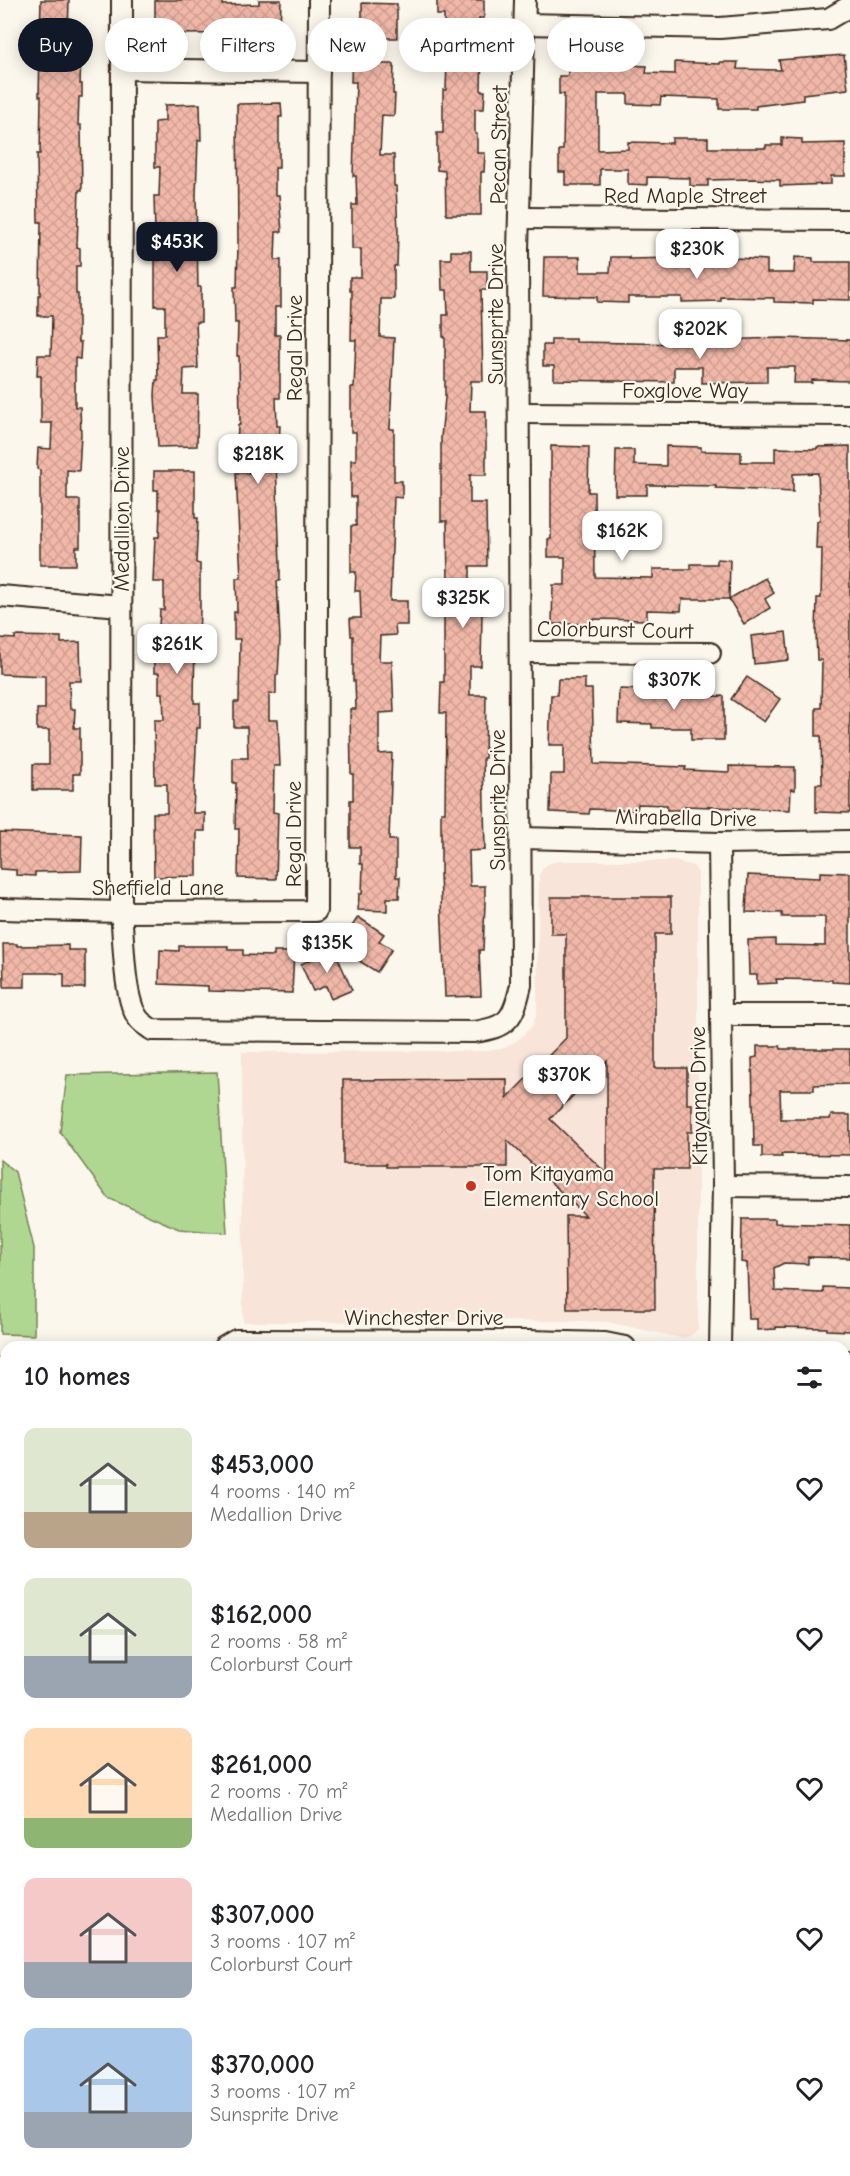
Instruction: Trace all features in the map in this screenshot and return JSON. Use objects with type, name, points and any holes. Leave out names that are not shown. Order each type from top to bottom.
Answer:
[{"type":"street","name":"Medallion Drive","points":[[122,0],[122,18]]},
{"type":"street","name":"Regal Drive","points":[[319,0],[319,18]]},
{"type":"street","name":"Pecan Street","points":[[524,18],[525,0]]},
{"type":"street","points":[[535,24],[720,28],[828,20],[850,6]]},
{"type":"street","points":[[188,70],[308,72]]},
{"type":"street","name":"Medallion Drive","points":[[122,72],[121,912],[128,992],[139,1020],[152,1030]]},
{"type":"street","name":"Regal Drive","points":[[316,911],[319,72]]},
{"type":"street","name":"Pecan Street","points":[[520,219],[523,72]]},
{"type":"street","name":"Red Maple Street","points":[[520,219],[850,220]]},
{"type":"street","name":"Sunsprite Drive","points":[[152,1030],[473,1032],[491,1030],[507,1022],[515,1010],[521,985],[522,838],[518,249],[520,219]]},
{"type":"street","name":"Foxglove Way","points":[[520,413],[850,415]]},
{"type":"street","points":[[0,596],[121,606]]},
{"type":"street","name":"Colorburst Court","points":[[520,652],[710,653]]},
{"type":"street","name":"Mirabella Drive","points":[[522,838],[719,843],[850,841]]},
{"type":"street","name":"Kitayama Drive","points":[[719,843],[723,1186],[720,1341]]},
{"type":"street","name":"Sheffield Lane","points":[[0,909],[121,912],[316,911]]},
{"type":"street","points":[[721,1015],[850,1014]]},
{"type":"street","points":[[723,1186],[850,1186]]},
{"type":"street","name":"Winchester Drive","points":[[234,1341],[310,1341]]},
{"type":"shaded area","name":"Tom Kitayama Elementary School","points":[[558,861],[675,861],[694,866],[698,873],[698,1329],[690,1336],[681,1338],[608,1322],[582,1321],[243,1322],[242,1052],[486,1051],[504,1048],[518,1040],[533,1025],[537,1012],[539,875],[548,864]]},
{"type":"green space","points":[[217,1072],[227,1233],[179,1229],[108,1198],[60,1132],[67,1075]]},
{"type":"green space","points":[[0,1160],[15,1172],[34,1248],[34,1335],[0,1334]]},
{"type":"building","points":[[41,0],[69,0],[68,18],[41,18]]},
{"type":"building","points":[[155,0],[223,0],[223,5],[259,4],[259,0],[281,0],[280,18],[200,18],[200,34],[188,34],[188,18],[155,18]]},
{"type":"building","points":[[437,0],[484,0],[484,18],[444,18],[444,15],[437,15]]},
{"type":"building","points":[[362,3],[397,4],[397,38],[387,38],[387,18],[362,18]]},
{"type":"building","points":[[844,55],[848,89],[803,94],[803,100],[756,106],[756,109],[719,109],[719,99],[661,97],[660,105],[628,104],[628,94],[598,94],[598,150],[628,149],[628,142],[672,143],[672,138],[708,138],[708,148],[766,148],[766,145],[782,145],[782,138],[802,139],[802,144],[845,143],[845,176],[831,176],[831,184],[780,186],[780,180],[752,179],[708,180],[708,186],[690,186],[690,178],[647,177],[647,185],[628,184],[628,169],[600,169],[600,185],[565,185],[565,172],[559,172],[559,150],[563,150],[564,94],[559,94],[559,76],[568,76],[568,72],[645,72],[645,66],[647,66],[646,73],[675,74],[675,62],[720,64],[720,62],[738,62],[737,69],[781,70],[779,60]]},
{"type":"building","points":[[387,64],[394,64],[394,116],[382,115],[380,155],[394,155],[398,231],[397,266],[394,266],[394,299],[381,299],[380,337],[394,338],[390,429],[394,429],[394,481],[402,481],[402,498],[394,497],[390,601],[407,601],[407,625],[395,625],[396,635],[380,636],[379,661],[392,661],[394,712],[379,713],[379,754],[392,753],[389,840],[396,840],[396,877],[400,877],[399,898],[387,898],[387,911],[358,910],[359,894],[362,894],[363,864],[360,864],[360,847],[350,847],[350,800],[353,800],[353,774],[351,774],[350,709],[356,709],[355,681],[353,681],[353,636],[351,636],[350,618],[361,618],[360,591],[355,591],[356,572],[351,572],[351,526],[356,526],[356,497],[351,497],[351,460],[356,460],[356,432],[351,432],[351,387],[354,387],[356,340],[351,340],[350,277],[361,277],[361,249],[352,249],[352,205],[357,205],[356,176],[353,176],[356,82],[351,82],[351,72],[387,72]]},
{"type":"building","points":[[40,72],[80,72],[82,97],[79,97],[78,125],[81,125],[82,190],[79,190],[77,247],[80,248],[80,266],[76,266],[76,294],[78,294],[78,342],[81,342],[80,359],[75,358],[75,407],[80,407],[81,434],[79,471],[67,470],[67,500],[80,500],[80,547],[76,547],[76,565],[40,565],[38,448],[51,449],[52,423],[41,423],[41,376],[37,376],[38,355],[51,355],[52,316],[38,316],[41,222],[38,222],[37,154],[40,154],[41,96],[39,96]]},
{"type":"building","points":[[447,72],[481,72],[481,91],[485,91],[484,109],[475,109],[477,153],[485,153],[484,172],[481,172],[481,215],[446,215],[445,171],[437,170],[437,133],[443,133],[443,90],[446,90]]},
{"type":"building","points":[[281,103],[279,168],[275,168],[275,195],[279,195],[282,232],[276,232],[275,260],[281,260],[281,307],[275,307],[275,335],[280,335],[280,398],[276,398],[277,426],[280,426],[278,462],[276,462],[280,639],[276,694],[269,693],[269,720],[278,720],[280,766],[274,766],[273,812],[278,813],[276,879],[238,878],[239,829],[235,829],[236,783],[233,783],[233,758],[248,758],[247,727],[234,727],[234,702],[239,702],[240,639],[234,639],[234,612],[237,612],[236,578],[241,578],[236,473],[249,473],[250,448],[237,447],[238,425],[240,425],[239,356],[237,356],[238,323],[235,323],[234,287],[237,287],[238,243],[237,104]]},
{"type":"building","points":[[200,104],[201,140],[198,140],[196,195],[201,322],[196,322],[198,368],[184,369],[183,394],[198,394],[197,446],[158,447],[155,395],[156,380],[158,380],[157,335],[165,335],[165,306],[155,306],[155,260],[160,260],[159,231],[155,231],[154,196],[159,196],[160,167],[155,167],[155,122],[165,121],[165,105]]},
{"type":"building","points":[[451,251],[471,251],[471,271],[487,271],[487,290],[481,290],[483,381],[471,381],[470,411],[486,411],[486,475],[470,475],[470,503],[486,503],[487,566],[470,566],[470,596],[486,596],[486,614],[482,614],[481,666],[470,666],[470,695],[486,695],[485,758],[483,758],[485,850],[469,851],[470,886],[485,886],[485,904],[483,950],[479,950],[481,996],[445,997],[440,874],[441,812],[445,812],[446,713],[440,713],[441,682],[444,682],[444,614],[441,614],[440,583],[448,583],[447,521],[441,521],[441,437],[445,398],[443,315],[448,315],[447,290],[442,290],[441,259],[451,259]]},
{"type":"building","points":[[544,257],[580,257],[580,272],[610,272],[611,257],[629,257],[629,259],[720,257],[767,260],[767,273],[794,273],[795,257],[813,258],[813,262],[850,262],[850,300],[813,299],[813,303],[774,302],[774,298],[721,297],[721,301],[682,302],[682,297],[628,297],[628,303],[597,302],[597,297],[543,296]]},
{"type":"building","points":[[689,336],[721,336],[721,340],[781,338],[850,340],[850,381],[812,380],[812,383],[794,383],[795,367],[767,367],[767,382],[702,383],[702,367],[674,367],[674,382],[554,380],[554,366],[543,366],[543,345],[551,345],[551,339],[576,339],[576,342],[689,344]]},
{"type":"building","points":[[551,446],[589,447],[588,492],[594,492],[595,577],[653,578],[653,569],[691,569],[691,564],[717,564],[717,559],[730,560],[729,599],[682,599],[681,611],[647,610],[647,620],[591,619],[591,624],[552,624],[553,585],[565,585],[565,557],[548,557],[548,539],[551,539]]},
{"type":"building","points":[[666,446],[701,447],[701,451],[741,452],[741,462],[775,462],[775,448],[817,449],[817,447],[850,446],[850,813],[816,812],[816,784],[822,784],[821,736],[816,736],[816,708],[821,708],[822,660],[817,660],[816,632],[817,598],[821,598],[822,549],[816,549],[817,521],[820,521],[818,473],[793,474],[793,492],[716,488],[716,486],[647,485],[647,495],[615,495],[616,450],[634,450],[634,465],[666,466]]},
{"type":"building","points":[[154,471],[195,471],[195,518],[198,518],[196,563],[200,564],[200,611],[199,636],[195,635],[194,703],[200,703],[200,728],[197,728],[193,813],[205,813],[205,831],[197,831],[197,876],[154,877],[153,813],[167,813],[167,784],[155,784],[154,720],[164,720],[163,693],[159,693],[159,673],[154,673],[154,626],[159,626],[160,610],[164,610],[164,582],[153,582],[155,537],[159,537],[160,509],[158,509],[158,490],[154,490]]},
{"type":"building","points":[[765,578],[774,593],[765,599],[770,608],[744,624],[729,599]]},
{"type":"building","points":[[786,632],[789,660],[754,664],[751,636]]},
{"type":"building","points":[[15,636],[61,637],[61,643],[80,642],[81,681],[69,681],[70,709],[75,709],[74,728],[80,728],[80,774],[73,774],[73,790],[33,790],[33,764],[49,764],[49,730],[37,730],[37,709],[45,709],[45,676],[0,674],[0,638],[15,639]]},
{"type":"building","points":[[747,677],[780,699],[764,722],[731,699]]},
{"type":"building","points":[[558,679],[585,679],[585,689],[592,689],[594,764],[686,767],[685,770],[729,772],[729,766],[795,767],[795,790],[791,789],[790,810],[685,806],[684,810],[667,810],[667,805],[638,804],[637,811],[590,809],[589,814],[550,812],[551,774],[564,774],[564,745],[549,745],[551,695],[557,695]]},
{"type":"building","points":[[652,684],[676,684],[677,697],[724,696],[724,740],[691,740],[691,728],[652,728],[652,724],[618,723],[619,689],[652,690]]},
{"type":"building","points":[[0,832],[82,835],[81,871],[35,872],[35,876],[16,875],[16,870],[0,869]]},
{"type":"building","points":[[820,872],[850,873],[850,983],[832,982],[832,980],[776,979],[777,983],[757,984],[757,975],[749,975],[748,940],[775,939],[775,945],[825,946],[825,917],[782,917],[782,913],[746,912],[748,875],[820,878]]},
{"type":"building","points":[[551,897],[671,897],[671,934],[655,934],[655,1068],[687,1068],[687,1104],[692,1104],[692,1132],[687,1132],[687,1169],[654,1169],[655,1309],[567,1309],[566,1216],[586,1216],[507,1140],[507,1167],[386,1167],[386,1164],[343,1164],[343,1080],[507,1079],[507,1098],[566,1038],[566,934],[551,934]],"holes":[[[607,1061],[607,1174],[550,1119]]]},
{"type":"building","points":[[358,917],[384,934],[379,941],[392,949],[377,972],[338,948]]},
{"type":"building","points":[[3,944],[68,945],[68,950],[85,950],[85,988],[64,988],[64,974],[50,973],[25,973],[25,987],[4,987]]},
{"type":"building","points":[[179,946],[228,946],[228,950],[243,950],[243,955],[274,956],[274,952],[294,952],[292,993],[208,991],[208,986],[159,984],[160,950],[179,951]]},
{"type":"building","points":[[334,949],[352,990],[331,999],[326,986],[313,991],[301,964]]},
{"type":"building","points":[[757,1046],[780,1046],[781,1049],[850,1049],[850,1084],[814,1085],[814,1090],[780,1090],[781,1119],[830,1119],[831,1115],[850,1115],[850,1155],[781,1154],[782,1157],[762,1157],[762,1146],[754,1146],[752,1058],[757,1057]]},
{"type":"building","points":[[742,1219],[775,1219],[775,1223],[850,1225],[850,1258],[808,1257],[808,1264],[784,1263],[774,1268],[775,1291],[823,1293],[823,1287],[850,1288],[850,1331],[776,1327],[776,1329],[757,1330],[757,1319],[749,1319],[747,1263],[741,1262]]},
{"type":"place","name":"Tom Kitayama Elementary School","points":[[471,1186]]}]
